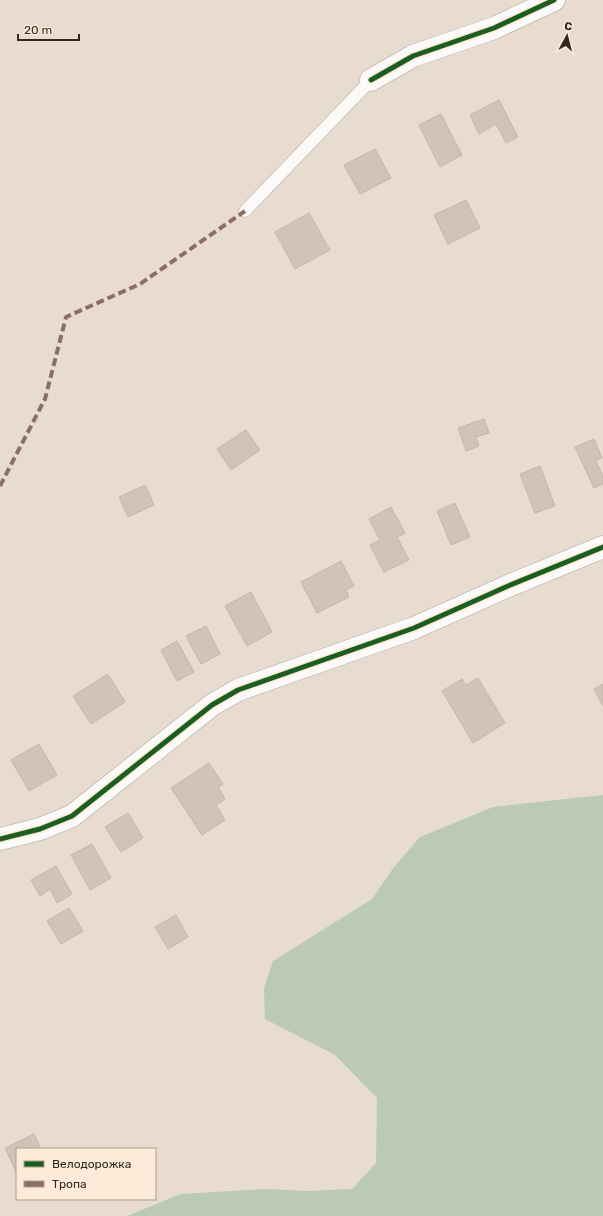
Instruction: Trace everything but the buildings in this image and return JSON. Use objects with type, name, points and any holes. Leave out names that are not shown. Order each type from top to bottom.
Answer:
[{"type":"street","points":[[370,80],[413,56],[494,28],[554,0]]},
{"type":"street","points":[[0,839],[40,829],[72,816],[212,705],[238,690],[414,628],[508,586],[603,547]]},
{"type":"lane","points":[[245,211],[370,80]]},
{"type":"green space","points":[[603,795],[603,1216],[127,1216],[181,1194],[264,1189],[308,1191],[352,1189],[376,1163],[377,1098],[335,1055],[265,1019],[264,988],[273,961],[372,899],[394,867],[420,837],[493,807]]},
{"type":"marked path","points":[[0,486],[45,399],[66,317],[140,284],[245,211]]},
{"type":"cycle path","points":[[371,80],[413,56],[494,28],[554,0]]},
{"type":"cycle path","points":[[0,839],[40,829],[72,816],[212,705],[238,690],[414,628],[508,586],[603,547]]}]
